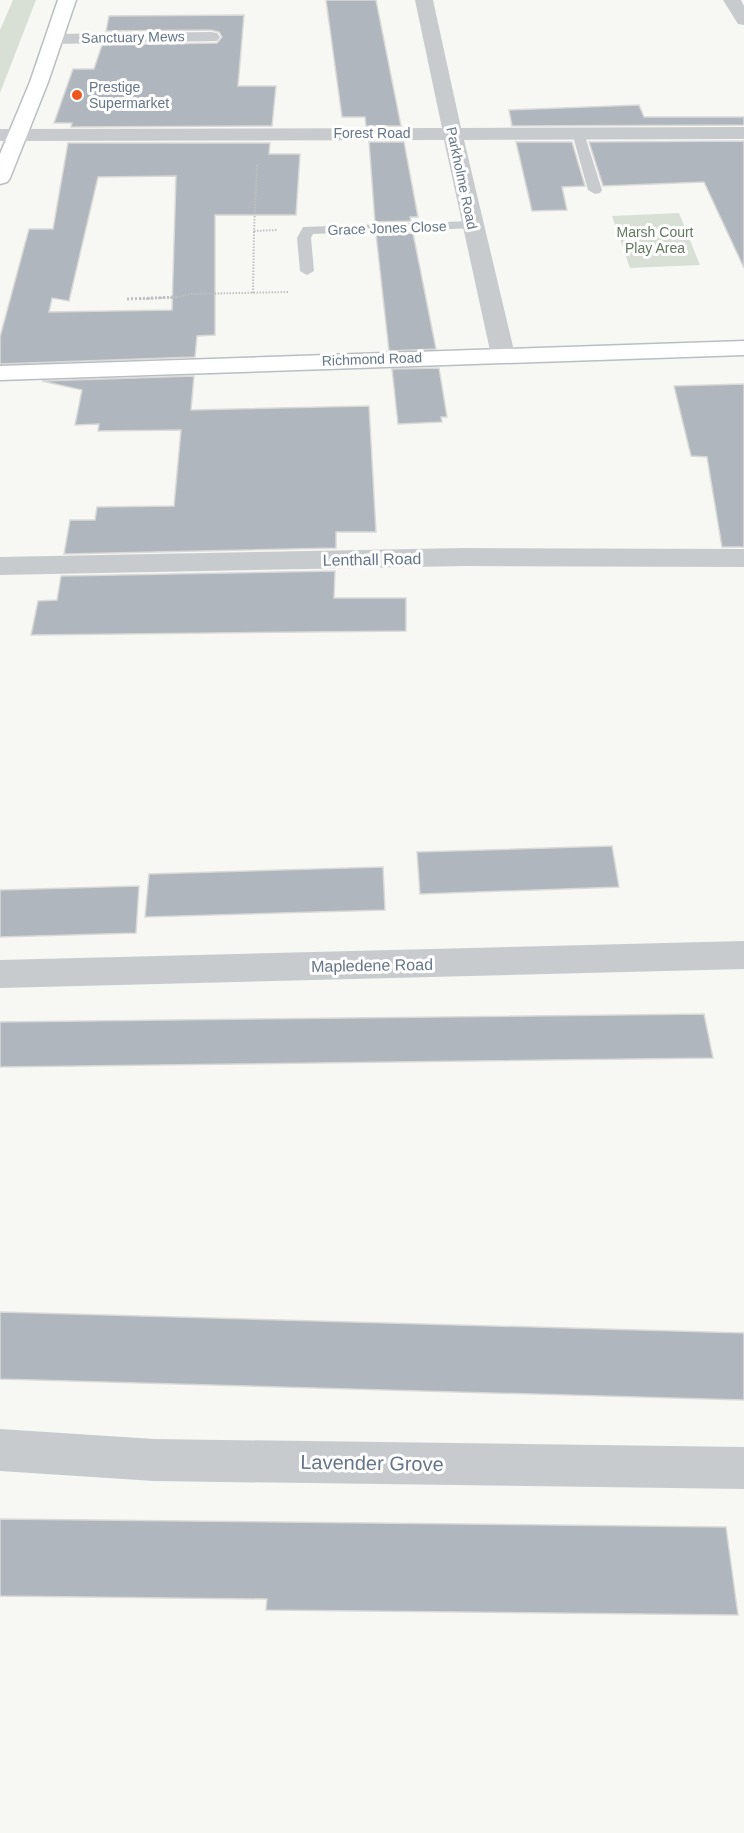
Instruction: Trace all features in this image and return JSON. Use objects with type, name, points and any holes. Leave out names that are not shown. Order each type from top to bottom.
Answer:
[{"type":"street","points":[[0,178],[8,135],[54,39],[67,0]]},
{"type":"street","name":"Parkholme Road","points":[[424,0],[472,225],[503,355]]},
{"type":"street","points":[[732,0],[744,20]]},
{"type":"street","name":"Sanctuary Mews","points":[[54,39],[211,37]]},
{"type":"street","name":"Forest Road","points":[[8,135],[744,133]]},
{"type":"street","name":"Richmond Road","points":[[0,373],[744,348]]},
{"type":"street","name":"Lenthall Road","points":[[0,566],[392,558],[639,556],[744,558]]},
{"type":"street","name":"Mapledene Road","points":[[0,974],[744,955]]},
{"type":"street","name":"Lavender Grove","points":[[0,1450],[154,1460],[744,1468]]},
{"type":"lane","points":[[578,133],[595,190]]},
{"type":"lane","name":"Grace Jones Close","points":[[307,271],[304,238],[308,230],[472,225]]},
{"type":"path","points":[[253,293],[258,134]]},
{"type":"path","points":[[254,231],[308,230]]},
{"type":"path","points":[[127,299],[297,292]]},
{"type":"green space","points":[[13,0],[36,0],[0,93],[0,30]]},
{"type":"green space","name":"Marsh Court Play Area","points":[[679,213],[700,265],[630,268],[612,216]]},
{"type":"building","points":[[326,0],[376,0],[401,126],[366,126],[365,117],[342,117]]},
{"type":"building","points":[[244,15],[238,86],[276,86],[272,126],[71,127],[72,123],[54,123],[73,69],[94,69],[102,45],[217,43],[222,37],[219,32],[211,30],[106,31],[109,16]]},
{"type":"building","points":[[639,105],[644,117],[744,117],[744,125],[512,126],[509,110]]},
{"type":"building","points":[[744,141],[744,268],[704,182],[603,186],[589,142]]},
{"type":"building","points":[[369,142],[404,142],[418,217],[410,217],[411,221],[375,222]]},
{"type":"building","points":[[516,142],[572,142],[585,186],[562,187],[567,210],[532,211]]},
{"type":"building","points":[[68,143],[270,143],[269,154],[300,154],[296,215],[215,215],[215,335],[197,336],[195,357],[0,364],[0,337],[29,229],[53,229]],"holes":[[[176,176],[172,310],[49,312],[52,298],[69,301],[98,177]]]},
{"type":"building","points":[[413,233],[436,349],[389,351],[376,234]]},
{"type":"building","points":[[439,368],[447,417],[441,417],[442,422],[398,424],[392,369]]},
{"type":"building","points":[[194,376],[191,410],[369,406],[376,532],[336,532],[336,548],[64,554],[70,520],[95,520],[97,507],[174,506],[181,430],[98,431],[99,424],[75,425],[82,390],[42,381]]},
{"type":"building","points":[[744,384],[744,547],[722,547],[707,457],[691,456],[674,386]]},
{"type":"building","points":[[335,571],[334,598],[406,598],[406,631],[31,635],[38,601],[57,600],[61,576]]},
{"type":"building","points":[[612,846],[619,887],[420,894],[417,852]]},
{"type":"building","points":[[383,867],[385,910],[145,917],[149,874]]},
{"type":"building","points":[[139,886],[136,933],[0,937],[0,890]]},
{"type":"building","points":[[704,1014],[713,1058],[0,1067],[0,1022]]},
{"type":"building","points":[[0,1312],[744,1333],[744,1400],[0,1379]]},
{"type":"building","points":[[0,1519],[726,1527],[738,1615],[266,1610],[267,1599],[0,1596]]},
{"type":"place","name":"Prestige Supermarket","points":[[77,95]]}]
